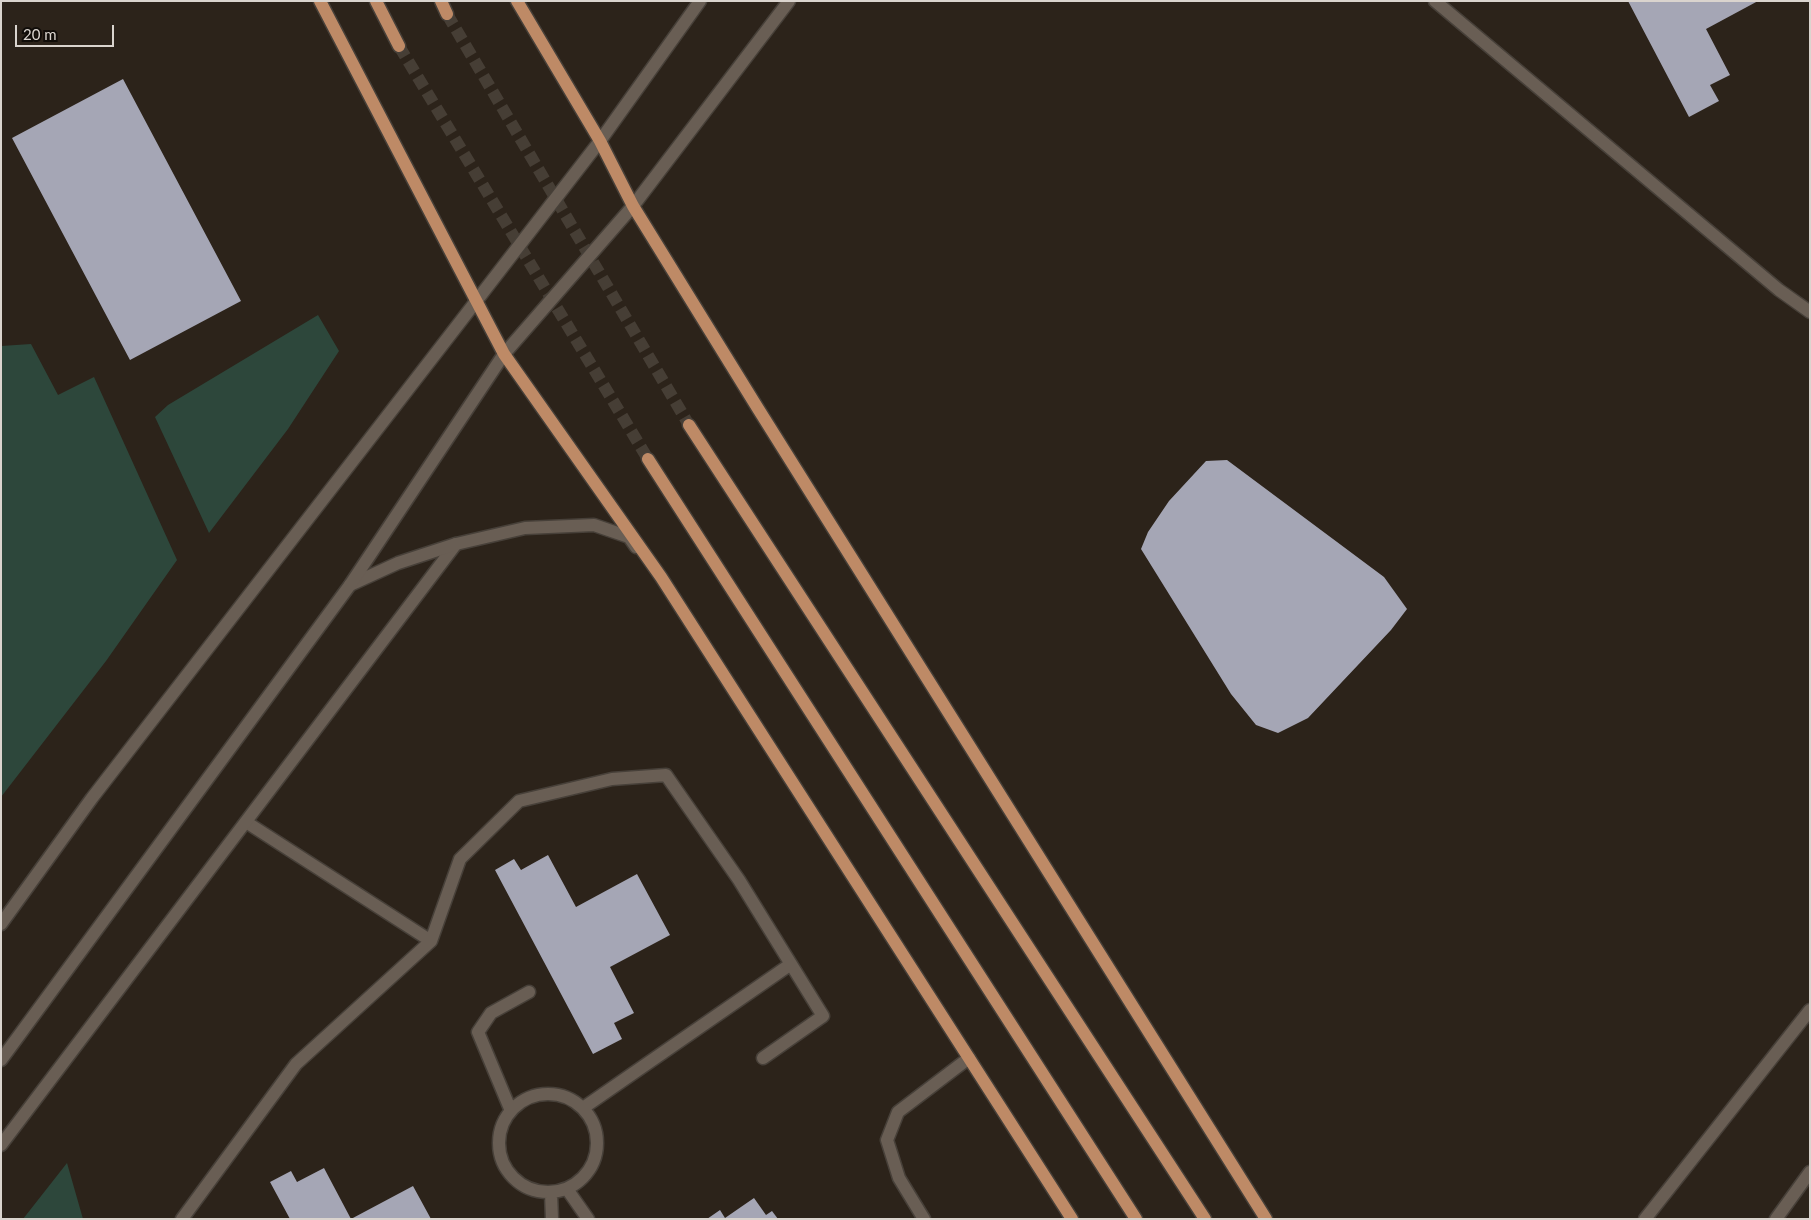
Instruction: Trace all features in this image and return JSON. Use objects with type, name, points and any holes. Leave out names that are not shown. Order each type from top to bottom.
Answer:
[{"type":"main road","points":[[320,1],[504,354],[661,578],[1072,1219]]},
{"type":"main road","points":[[376,1],[399,46]]},
{"type":"main road","points":[[441,1],[447,14]]},
{"type":"main road","points":[[517,1],[600,140],[633,206],[756,407],[1266,1219]]},
{"type":"main road","points":[[1,924],[92,798],[600,140],[700,1]]},
{"type":"main road","points":[[1,1060],[350,585],[504,354],[633,206],[788,1]]},
{"type":"main road","points":[[1434,1],[1779,290],[1810,312]]},
{"type":"main road","points":[[689,425],[1205,1219]]},
{"type":"main road","points":[[648,459],[1136,1219]]},
{"type":"main road","points":[[350,585],[398,563],[456,544],[525,528],[594,525],[629,538],[661,578]]},
{"type":"main road","points":[[1,1145],[456,544]]},
{"type":"main road","points":[[182,1219],[296,1064],[431,941],[460,859],[519,801],[612,779],[666,775],[739,880],[823,1016],[763,1058]]},
{"type":"main road","points":[[246,822],[431,941]]},
{"type":"main road","points":[[583,1108],[791,964]]},
{"type":"main road","points":[[511,1111],[478,1032],[491,1013],[529,992]]},
{"type":"main road","points":[[1645,1219],[1810,1010]]},
{"type":"main road","points":[[924,1219],[899,1178],[887,1140],[898,1112],[969,1058]]},
{"type":"main road","points":[[554,1093],[570,1098],[583,1108],[593,1120],[598,1136],[597,1152],[592,1168],[582,1181],[567,1190],[551,1193],[535,1191],[520,1184],[508,1172],[500,1157],[498,1141],[502,1125],[511,1111],[523,1100],[538,1094],[554,1093]]},
{"type":"main road","points":[[1776,1219],[1810,1172]]},
{"type":"main road","points":[[567,1190],[588,1219]]},
{"type":"main road","points":[[551,1193],[552,1219]]},
{"type":"green space","points":[[318,315],[339,351],[288,429],[209,533],[155,417],[168,405]]},
{"type":"green space","points":[[31,344],[58,395],[94,377],[177,560],[106,661],[1,797],[1,346]]},
{"type":"green space","points":[[67,1163],[83,1219],[23,1219]]},
{"type":"building","points":[[1628,1],[1758,1],[1706,29],[1730,75],[1710,85],[1719,101],[1689,117]]},
{"type":"building","points":[[123,79],[241,301],[130,360],[12,138]]},
{"type":"building","points":[[1227,460],[1384,577],[1407,609],[1391,630],[1308,718],[1278,733],[1256,725],[1231,694],[1141,549],[1148,532],[1169,501],[1206,461]]},
{"type":"building","points":[[548,855],[576,907],[637,874],[670,935],[610,967],[634,1013],[614,1023],[622,1039],[593,1054],[495,870],[514,859],[521,870]]},
{"type":"building","points":[[324,1168],[351,1219],[290,1219],[270,1182],[291,1171],[297,1182]]},
{"type":"building","points":[[413,1186],[431,1219],[351,1219]]},
{"type":"building","points":[[754,1198],[766,1215],[772,1211],[778,1219],[707,1219],[720,1210],[725,1218]]},
{"type":"tunnel","points":[[447,14],[689,425]]},
{"type":"tunnel","points":[[399,46],[648,459]]}]
